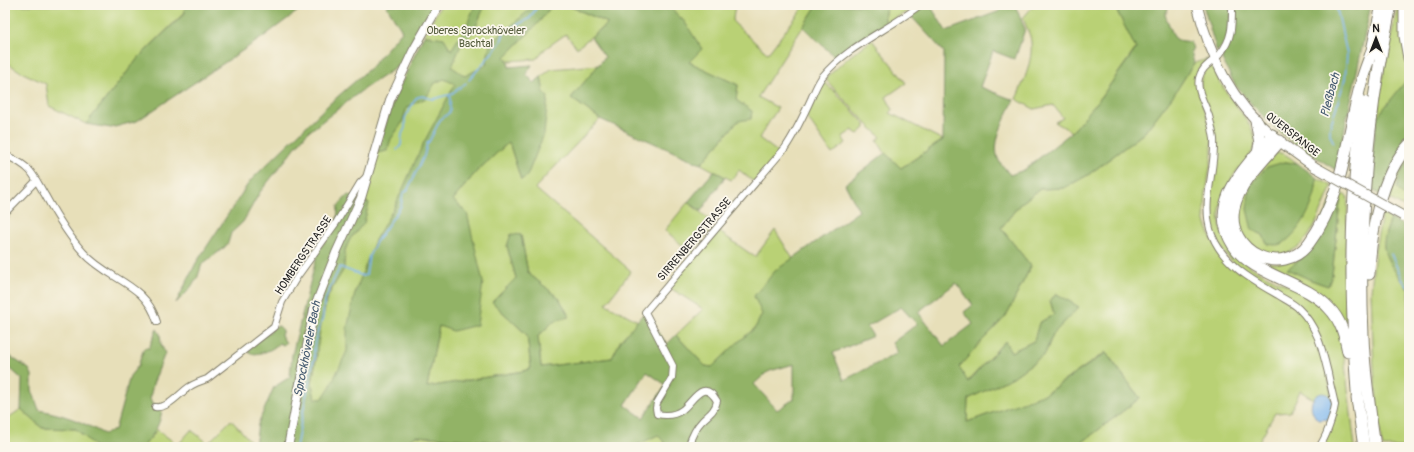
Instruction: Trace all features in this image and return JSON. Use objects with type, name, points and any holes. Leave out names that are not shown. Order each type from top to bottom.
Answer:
[{"type":"highway","points":[[1358,404],[1353,341],[1351,285],[1352,217],[1361,117],[1382,5]]},
{"type":"highway","points":[[1374,447],[1363,337],[1362,285],[1364,186],[1372,112],[1391,5]]},
{"type":"highway","points":[[1405,5],[1405,36],[1409,58]]},
{"type":"highway","points":[[1276,138],[1244,185],[1236,201],[1233,213],[1234,228],[1244,246],[1265,259],[1275,260],[1288,258],[1300,252],[1320,228],[1341,172],[1361,82],[1373,48]]},
{"type":"highway","points":[[1256,120],[1260,142],[1258,153]]},
{"type":"highway","points":[[1276,138],[1258,153],[1235,183],[1228,195],[1224,215],[1228,236],[1234,248],[1253,264],[1313,294],[1330,308],[1338,320],[1345,335],[1358,404],[1364,447]]},
{"type":"highway","points":[[1366,378],[1369,266],[1374,228],[1379,203],[1388,178],[1398,160],[1409,145]]},
{"type":"main road","points":[[288,447],[314,309],[360,198],[395,88],[438,5]]},
{"type":"main road","name":"QUERSPANGE","points":[[1197,5],[1215,58],[1228,86],[1256,120],[1276,138],[1315,167],[1406,218]]},
{"type":"street","name":"SIRRENBERGSTRASSE","points":[[688,447],[697,427],[716,408],[718,401],[708,392],[700,392],[693,397],[682,410],[672,415],[664,416],[657,414],[657,403],[672,378],[673,366],[645,312],[704,241],[786,148],[794,135],[821,79],[830,68],[873,35],[911,13],[920,5]]},
{"type":"street","points":[[1232,5],[1232,32],[1219,55],[1202,70],[1198,84],[1198,88],[1209,116],[1214,138],[1213,165],[1207,212],[1209,227],[1217,246],[1231,264],[1249,278],[1297,307],[1311,322],[1321,344],[1335,406],[1323,443],[1319,447]]},
{"type":"street","points":[[5,155],[26,168],[83,252],[98,267],[132,286],[151,307],[157,322]]},
{"type":"street","name":"HOMBERGSTRASSE","points":[[155,407],[160,408],[197,382],[207,379],[274,327],[282,302],[297,277],[336,224],[360,184],[368,175]]},
{"type":"street","points":[[5,213],[36,181]]},
{"type":"green space","points":[[5,5],[184,5],[185,12],[139,57],[86,124],[49,106],[46,84],[21,72],[6,62]]},
{"type":"green space","points":[[184,5],[306,5],[263,37],[137,121],[111,128],[86,124],[139,57],[185,13]]},
{"type":"green space","points":[[386,5],[435,5],[404,65],[397,67],[365,88],[306,134],[260,192],[243,222],[231,233],[228,243],[224,248],[202,264],[197,279],[176,303],[196,263],[250,181],[326,107],[371,67],[402,31]]},
{"type":"green space","name":"Oberes Sprockhöveler Bachtal","points":[[441,5],[549,5],[505,50],[352,353],[300,447],[317,355],[316,346],[328,296],[341,273],[345,250],[350,239],[358,230],[369,203],[362,200],[377,153],[424,35]]},
{"type":"green space","points":[[475,5],[485,5],[475,29],[460,47],[452,67],[465,76],[486,65],[490,44],[535,5],[552,5],[539,22],[505,57],[508,61],[509,67],[532,65],[526,74],[534,83],[541,77],[544,93],[548,97],[544,134],[527,176],[521,180],[509,142],[476,172],[453,200],[467,213],[483,282],[477,325],[453,331],[439,326],[427,387],[524,371],[531,368],[527,335],[492,302],[516,278],[507,246],[511,234],[521,235],[528,273],[559,298],[569,316],[554,321],[538,336],[541,367],[612,358],[621,340],[644,313],[667,344],[676,335],[705,366],[712,367],[755,328],[762,314],[754,296],[775,271],[859,211],[845,184],[885,153],[901,168],[943,140],[944,52],[910,15],[924,5],[930,5],[946,31],[1000,11],[998,5],[1015,5],[1025,29],[1016,56],[1014,59],[993,51],[980,87],[1014,100],[1003,122],[996,146],[999,161],[1010,175],[1024,170],[1072,132],[1099,100],[1136,49],[1114,5],[1170,5],[1165,15],[1174,37],[1178,40],[1190,42],[1193,48],[1191,51],[1194,63],[1175,93],[1144,133],[1088,175],[1064,188],[1040,189],[1020,204],[1001,228],[1031,266],[1006,316],[959,367],[968,382],[1005,341],[1011,352],[1034,341],[1039,323],[1054,314],[1050,300],[1057,294],[1079,307],[1053,334],[1045,354],[1013,377],[968,399],[967,422],[1045,394],[1106,353],[1140,398],[1076,447],[668,447],[658,435],[633,447],[616,447],[617,445],[584,447],[519,447],[511,443],[416,436],[398,447],[254,447],[258,424],[274,387],[290,377],[292,355],[318,251],[337,224],[338,206],[348,195],[369,203],[364,223],[350,239],[345,250],[344,269],[328,295],[322,318],[312,384],[315,398],[322,399],[330,387],[347,351],[347,329],[355,293],[375,240],[395,206],[423,144],[455,84],[444,79],[435,83],[426,98],[407,107],[402,123],[391,139],[387,151],[377,153],[393,101],[424,35],[444,38],[451,50],[466,27]],"holes":[[[956,283],[973,305],[964,312],[973,324],[944,346],[918,312]],[[901,307],[917,324],[892,343],[898,353],[844,380],[833,353],[873,336],[867,327]],[[794,364],[794,399],[777,410],[754,384],[770,371]],[[647,372],[666,385],[643,418],[625,405]]]},
{"type":"green space","points":[[552,5],[567,5],[608,23],[577,48],[566,34],[546,48],[536,59],[508,61],[505,57],[539,22]]},
{"type":"green space","points":[[567,5],[667,5],[684,21],[702,49],[689,62],[738,85],[736,100],[752,111],[751,119],[738,121],[701,164],[600,119],[571,98],[605,57],[591,37],[608,23]]},
{"type":"green space","points":[[667,5],[735,5],[733,19],[734,23],[767,53],[805,5],[817,5],[758,97],[778,108],[759,138],[779,153],[754,182],[739,170],[731,180],[701,164],[738,121],[736,100],[738,85],[689,62]]},
{"type":"green space","points":[[817,5],[886,5],[886,23],[837,59],[803,27]]},
{"type":"green space","points":[[886,5],[916,5],[907,12],[886,23]]},
{"type":"green space","points":[[1034,5],[1114,5],[1136,48],[1099,100],[1072,132],[1055,122],[1063,118],[1053,105],[1034,109],[1016,99],[1028,69],[1031,52],[1030,36],[1023,18]]},
{"type":"green space","points":[[1203,5],[1231,5],[1231,17],[1226,42],[1217,52]]},
{"type":"green space","points":[[1235,5],[1371,5],[1336,170],[1289,140],[1254,107],[1235,85],[1222,59]]},
{"type":"green space","points":[[1398,5],[1403,5],[1409,63],[1409,81],[1405,83],[1377,117],[1384,69]]},
{"type":"green space","points":[[872,40],[906,83],[886,97],[893,110],[890,113],[943,140],[901,168],[885,153],[877,140],[881,137],[827,81],[827,77],[850,56]]},
{"type":"green space","points":[[1208,59],[1199,69],[1196,85],[1208,120],[1212,138],[1212,155],[1206,193],[1204,219],[1212,240],[1225,260],[1239,272],[1240,269],[1224,252],[1216,239],[1209,217],[1208,207],[1216,156],[1216,145],[1212,120],[1201,88],[1201,83],[1204,72],[1209,67],[1213,68],[1223,87],[1247,120],[1255,139],[1252,153],[1231,179],[1221,203],[1220,221],[1224,237],[1231,248],[1249,266],[1266,276],[1310,296],[1318,301],[1330,315],[1342,340],[1355,447],[1320,447],[1328,432],[1336,402],[1335,391],[1331,378],[1328,379],[1332,398],[1322,394],[1313,399],[1300,391],[1290,412],[1275,413],[1256,447],[1076,447],[1140,398],[1106,352],[1045,394],[967,422],[968,399],[1013,377],[1045,354],[1053,334],[1078,307],[1057,294],[1050,300],[1054,314],[1039,323],[1034,341],[1011,352],[1005,341],[967,382],[959,367],[1006,316],[1031,266],[1001,228],[1020,204],[1040,189],[1064,188],[1088,175],[1144,133],[1175,93],[1194,63]]},
{"type":"green space","points":[[599,65],[571,98],[600,119],[535,188],[631,271],[606,304],[638,321],[621,340],[612,358],[541,367],[538,336],[554,321],[569,317],[559,298],[528,273],[521,235],[507,246],[516,278],[492,302],[527,335],[531,368],[524,371],[427,387],[439,326],[453,200],[476,172],[509,142],[521,180],[544,93],[541,77],[551,69]]},
{"type":"green space","points":[[823,81],[865,124],[865,128],[857,135],[853,130],[842,137],[846,143],[832,154],[806,116],[809,105]]},
{"type":"green space","points":[[1409,81],[1409,141],[1381,195],[1368,188],[1377,117],[1405,82]]},
{"type":"green space","points":[[1268,146],[1269,147],[1242,181],[1233,197],[1230,219],[1232,232],[1238,243],[1246,252],[1257,259],[1269,263],[1282,262],[1295,258],[1304,251],[1316,236],[1307,254],[1288,269],[1328,286],[1332,275],[1341,193],[1348,197],[1345,275],[1347,335],[1339,316],[1327,302],[1313,291],[1256,264],[1244,255],[1235,244],[1228,230],[1226,212],[1231,194],[1253,161]]},
{"type":"green space","points":[[1409,150],[1409,210],[1386,197],[1398,166]]},
{"type":"green space","points":[[1276,153],[1285,154],[1297,163],[1284,162],[1263,235],[1267,244],[1314,198],[1317,178],[1332,186],[1318,219],[1308,237],[1298,247],[1286,254],[1274,255],[1257,251],[1240,234],[1237,208],[1250,181]]},
{"type":"green space","points":[[1409,160],[1409,206],[1397,188],[1399,176]]},
{"type":"green space","points":[[1284,162],[1297,163],[1317,178],[1315,195],[1306,217],[1289,238],[1281,244],[1267,244],[1263,235],[1252,230],[1247,209],[1250,185],[1267,167]]},
{"type":"green space","points":[[714,171],[725,177],[701,211],[688,202]]},
{"type":"green space","points":[[1336,191],[1341,193],[1332,275],[1328,286],[1287,269],[1307,254]]},
{"type":"green space","points":[[688,202],[715,224],[692,254],[665,230]]},
{"type":"green space","points":[[1382,214],[1391,219],[1386,232],[1384,247],[1409,291],[1409,447],[1383,447],[1381,440],[1374,370],[1371,292],[1375,249]]},
{"type":"green space","points":[[1391,219],[1409,228],[1409,291],[1390,264],[1385,253],[1384,240]]},
{"type":"green space","points":[[775,230],[793,259],[755,328],[712,367],[705,366],[676,335],[703,309],[667,286],[718,231],[755,257]]},
{"type":"green space","points":[[279,326],[283,330],[281,335],[286,343],[283,345],[279,343],[266,352],[251,354],[247,350],[275,327]]},
{"type":"green space","points":[[157,329],[160,334],[161,344],[165,353],[153,384],[150,398],[152,404],[161,405],[161,417],[150,438],[143,447],[96,447],[76,429],[42,428],[21,409],[22,379],[5,364],[5,353],[29,369],[32,375],[32,390],[39,410],[73,419],[104,434],[115,430],[130,376],[138,366],[144,348],[149,348]]},
{"type":"green space","points":[[21,409],[42,428],[76,429],[96,447],[5,447],[5,420]]},
{"type":"green space","points":[[231,420],[255,446],[254,447],[143,447],[154,434],[156,429],[178,445],[191,430],[208,443]]},
{"type":"green space","points":[[659,434],[668,447],[633,447]]},
{"type":"green space","points":[[416,436],[511,443],[519,447],[398,447]]},
{"type":"water","points":[[1322,393],[1327,394],[1333,400],[1330,419],[1318,420],[1313,413],[1311,405],[1314,398]]},
{"type":"waterway","name":"Sprockhöveler Bach","points":[[469,80],[501,42],[504,32],[530,18],[538,5]]},
{"type":"waterway","name":"Pleßbach","points":[[1334,143],[1330,135],[1330,127],[1345,79],[1347,54],[1336,5]]},
{"type":"waterway","name":"Sprockhöveler Bach","points":[[296,447],[313,362],[315,359],[315,341],[323,319],[325,300],[333,281],[340,267],[363,276],[366,275],[369,256],[376,242],[401,206],[403,193],[407,191],[424,156],[427,144],[440,120],[450,112],[450,95],[466,83]]},
{"type":"waterway","points":[[397,150],[401,145],[402,134],[405,128],[405,118],[416,98],[423,96],[433,99],[450,95]]},
{"type":"waterway","name":"Pleßbach","points":[[1391,254],[1403,281],[1409,288]]}]
